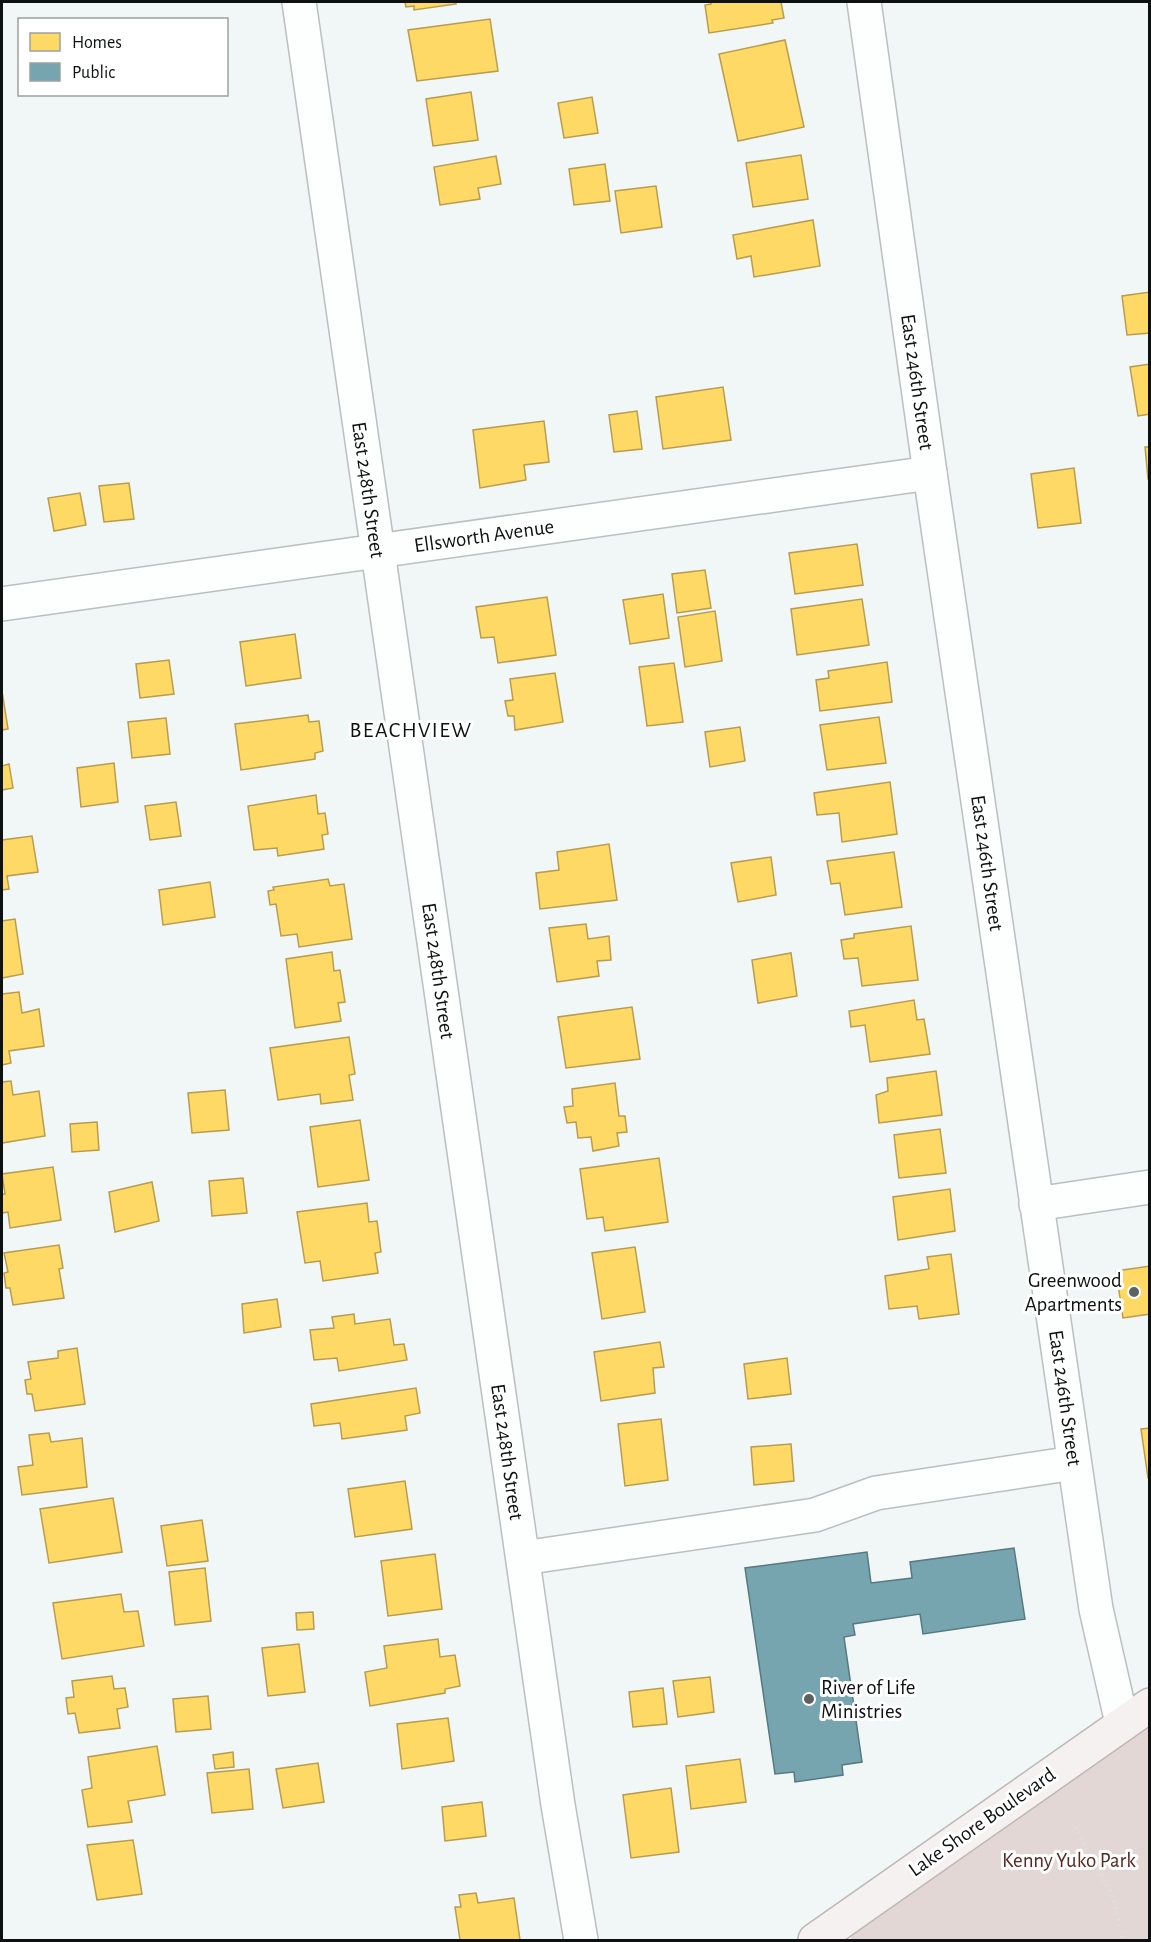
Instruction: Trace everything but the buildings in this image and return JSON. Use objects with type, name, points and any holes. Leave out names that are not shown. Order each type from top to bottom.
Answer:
[{"type":"main road","name":"Lake Shore Boulevard","points":[[815,1941],[1149,1705]]},
{"type":"street","name":"East 248th Street","points":[[299,2],[558,1805],[581,1941]]},
{"type":"street","name":"East 246th Street","points":[[864,2],[1074,1463],[1096,1609],[1122,1723]]},
{"type":"street","name":"Ellsworth Avenue","points":[[2,604],[930,473]]},
{"type":"street","points":[[1036,1204],[1149,1187]]},
{"type":"street","points":[[523,1558],[815,1515],[876,1493],[1074,1463]]},
{"type":"path","points":[[1075,1827],[1113,1897],[1123,1941]]},
{"type":"green space","name":"Kenny Yuko Park","points":[[1149,1705],[1149,1940],[851,1940],[847,1918]]},
{"type":"place","name":"Greenwood Apartments","points":[[1134,1292]]},
{"type":"place","name":"River of Life Ministries","points":[[809,1699]]},
{"type":"district","name":"BEACHVIEW","points":[[411,730]]}]
